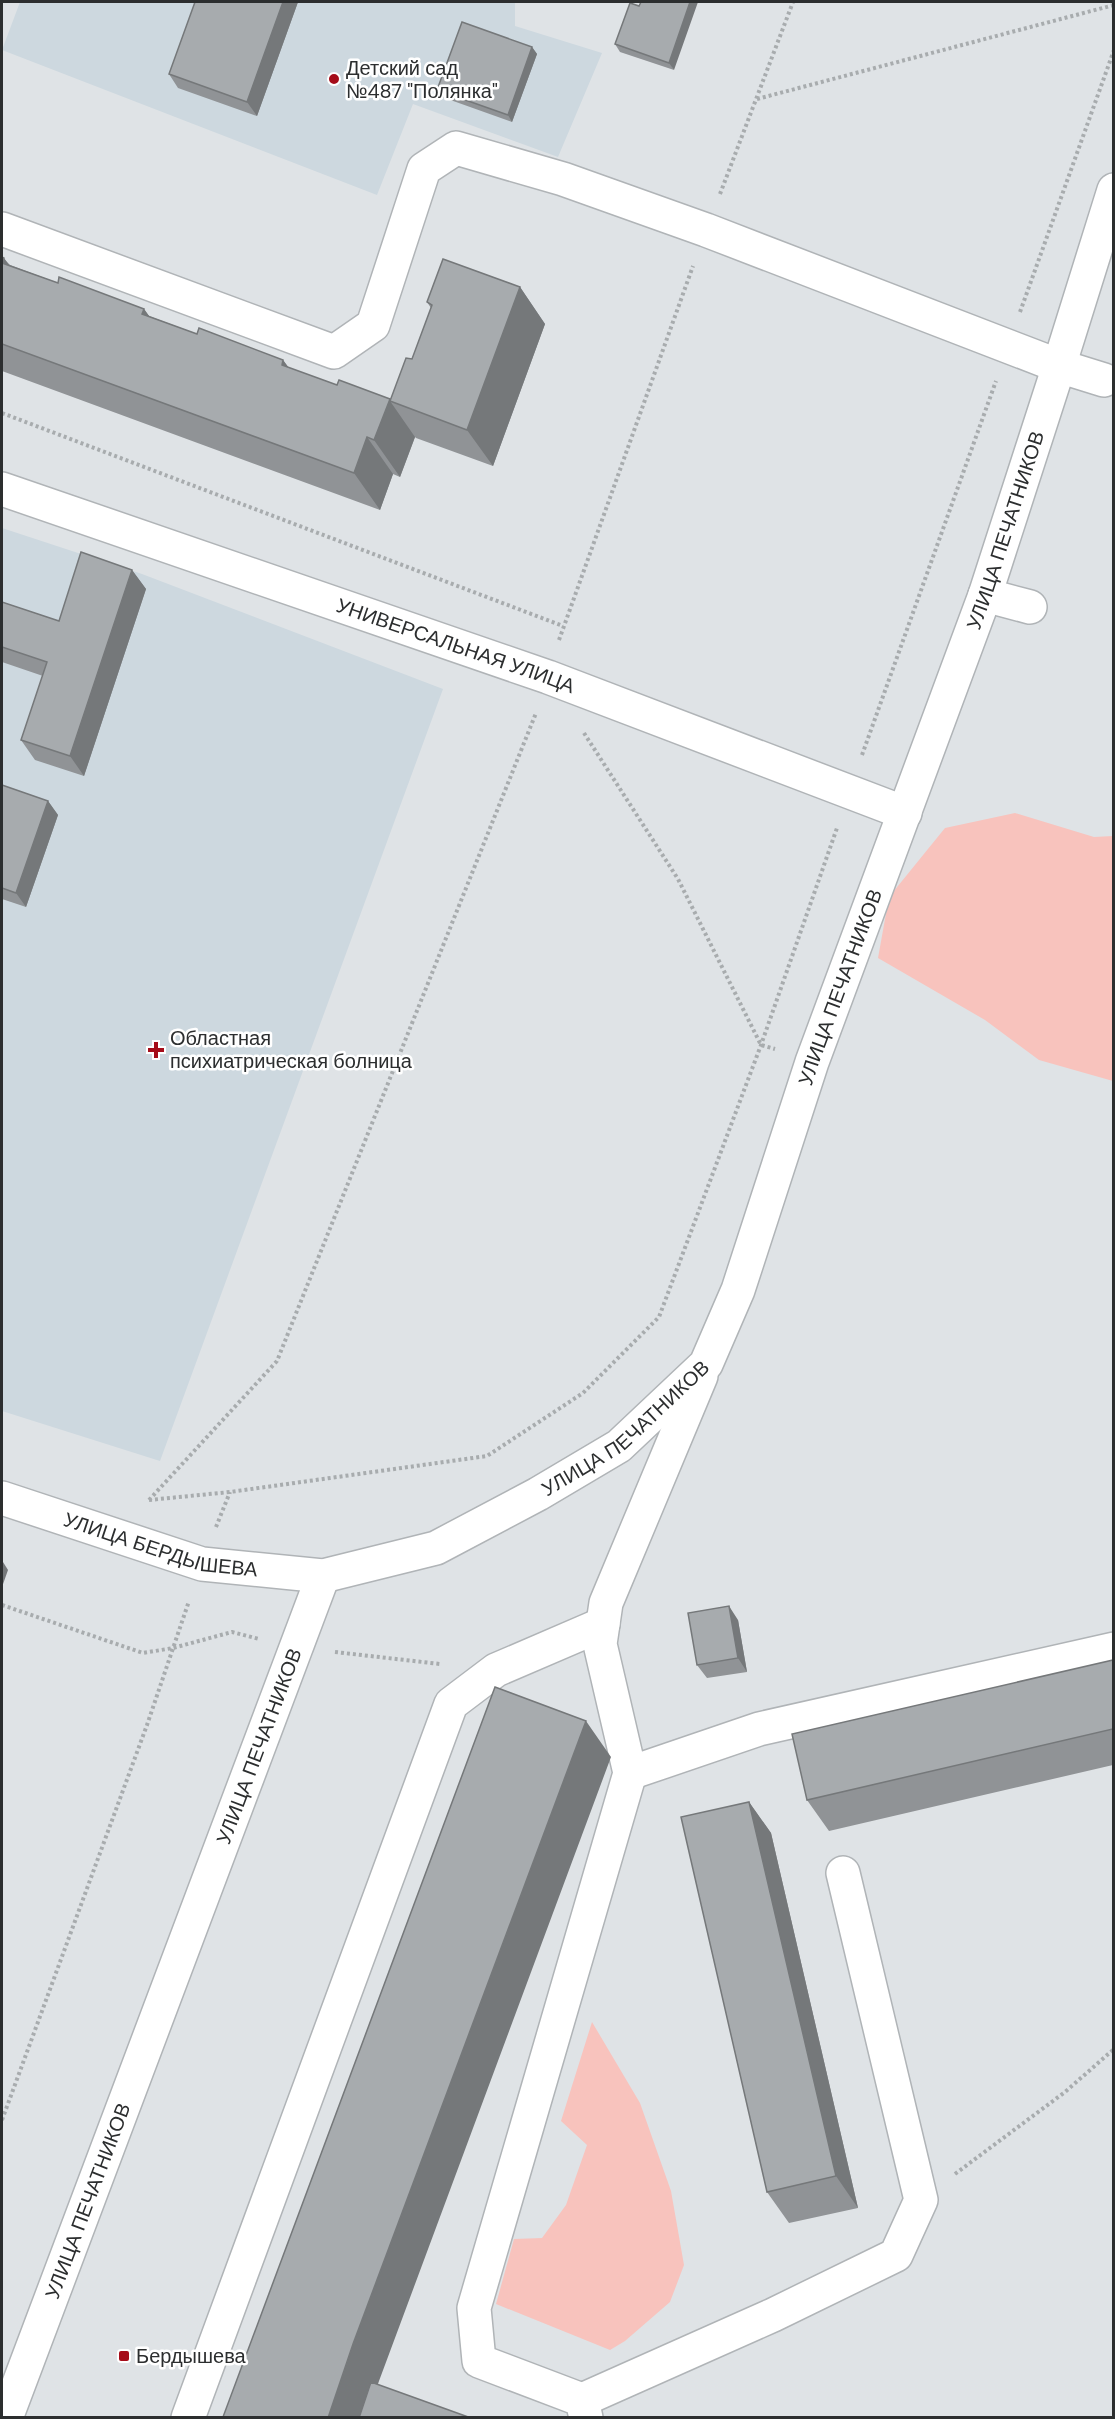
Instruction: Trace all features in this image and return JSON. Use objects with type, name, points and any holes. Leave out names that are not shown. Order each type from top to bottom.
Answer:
[{"type":"street","points":[[2,229],[334,352],[373,325],[424,169],[456,148],[563,179],[706,230],[1059,366],[1104,380]]},
{"type":"street","name":"УЛИЦА ПЕЧАТНИКОВ","points":[[6,2418],[323,1576],[436,1548],[538,1494],[619,1446],[706,1364],[738,1290],[812,1062],[985,595],[1113,190]]},
{"type":"street","name":"УНИВЕРСАЛЬНАЯ УЛИЦА","points":[[2,489],[548,677],[850,790],[904,813]]},
{"type":"street","points":[[985,595],[1030,607]]},
{"type":"street","points":[[706,1364],[606,1603],[600,1644],[630,1773],[474,2308],[478,2361],[584,2409],[896,2255],[921,2200],[843,1873]]},
{"type":"street","name":"УЛИЦА БЕРДЫШЕВА","points":[[2,1498],[202,1564],[323,1576]]},
{"type":"street","points":[[188,2418],[451,1704],[496,1670],[603,1624]]},
{"type":"street","points":[[630,1773],[759,1729],[1113,1649]]},
{"type":"path","points":[[116,1536],[277,1361],[540,703],[563,627],[706,230],[793,2]]},
{"type":"path","points":[[756,99],[1113,5]]},
{"type":"path","points":[[149,1500],[230,1492],[487,1456],[583,1393],[659,1317],[761,1045],[1113,50]]},
{"type":"path","points":[[2,413],[563,627]]},
{"type":"path","points":[[548,677],[678,879],[761,1045],[812,1062]]},
{"type":"path","points":[[2,2120],[230,1492]]},
{"type":"path","points":[[2,1605],[143,1653],[173,1648],[232,1632],[296,1648],[496,1670]]},
{"type":"path","points":[[921,2200],[1065,2092],[1113,2049]]},
{"type":"shaded area","name":"Детский сад №487 \"Полянка\"","points":[[20,2],[515,2],[515,26],[602,53],[558,157],[413,104],[377,195],[2,50]]},
{"type":"shaded area","name":"Областная психиатрическая болница","points":[[2,528],[142,574],[443,689],[160,1461],[2,1411]]},
{"type":"shaded area","points":[[1015,813],[1094,837],[1113,836],[1113,1081],[1039,1060],[985,1020],[878,958],[889,897],[945,828]]},
{"type":"shaded area","points":[[592,2022],[640,2103],[671,2191],[684,2265],[670,2302],[625,2341],[610,2350],[496,2304],[514,2239],[542,2238],[566,2205],[587,2145],[561,2121]]},
{"type":"building","points":[[195,2],[283,2],[247,102],[169,74]]},
{"type":"building","points":[[641,2],[690,2],[669,63],[615,44],[630,3],[639,6]]},
{"type":"building","points":[[462,22],[532,47],[508,115],[437,90]]},
{"type":"building","points":[[443,259],[520,287],[467,430],[390,401],[406,358],[412,359],[432,305],[427,302]]},
{"type":"building","points":[[2,263],[58,283],[59,277],[144,309],[142,314],[197,334],[199,328],[283,360],[282,365],[337,385],[339,380],[390,399],[374,440],[367,437],[354,473],[2,344]]},
{"type":"building","points":[[81,552],[132,570],[70,756],[21,740],[47,662],[2,647],[2,602],[59,621]]},
{"type":"building","points":[[2,785],[48,801],[16,893],[2,888]]},
{"type":"building","points":[[729,1606],[738,1658],[697,1665],[688,1613]]},
{"type":"building","points":[[1113,1660],[1113,1729],[807,1800],[792,1734]]},
{"type":"building","points":[[495,1687],[586,1721],[353,2344],[328,2418],[224,2418],[223,2417]]},
{"type":"building","points":[[749,1802],[836,2176],[767,2192],[681,1817]]},
{"type":"building","points":[[371,2382],[471,2418],[359,2418]]},
{"type":"place","name":"Детский сад №487 \"Полянка\"","points":[[334,79]]},
{"type":"place","name":"Областная психиатрическая болница","points":[[156,1050]]},
{"type":"place","name":"Бердышева","points":[[124,2356]]}]
